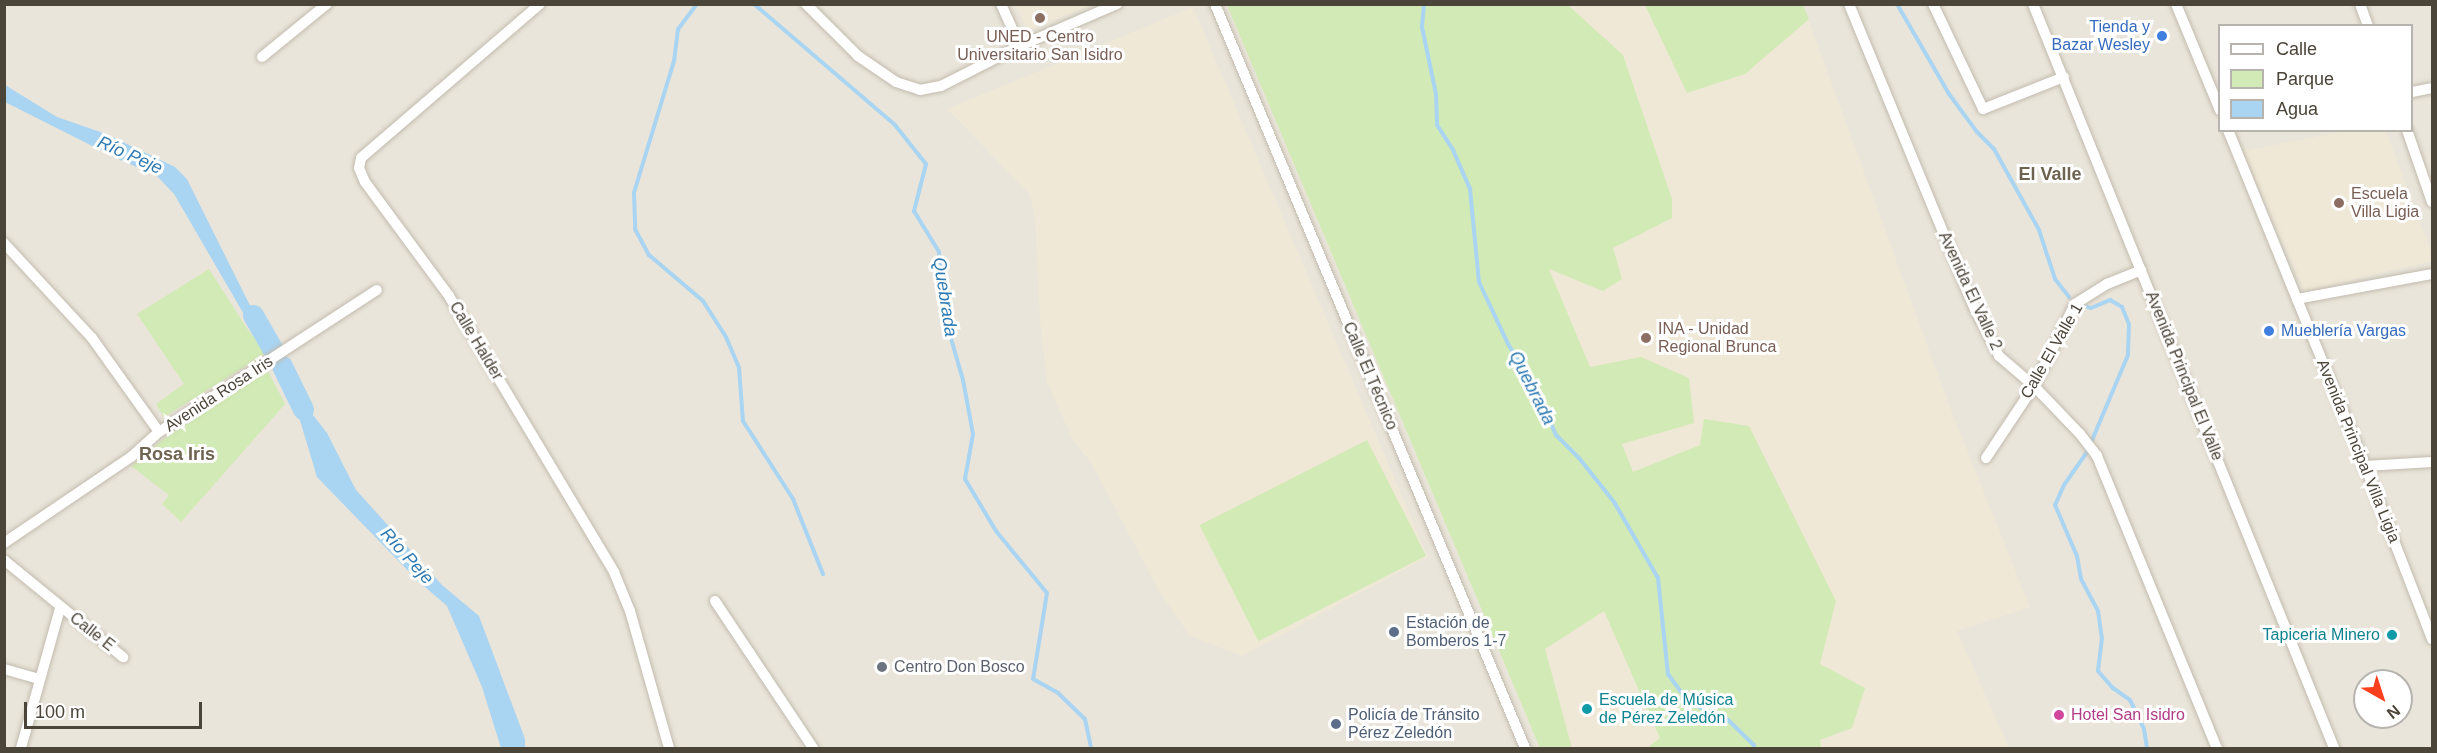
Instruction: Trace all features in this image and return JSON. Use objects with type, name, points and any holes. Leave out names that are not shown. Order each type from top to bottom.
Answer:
[{"type":"street","points":[[262,57],[327,4]]},
{"type":"street","name":"Calle Halder","points":[[540,4],[361,158],[359,168],[365,182],[449,296],[610,565],[630,611],[669,748]]},
{"type":"street","points":[[806,4],[858,56],[909,88],[920,90],[940,86],[1020,46],[1117,4]]},
{"type":"street","points":[[1001,4],[1020,46]]},
{"type":"street","name":"Calle El Técnico","points":[[1215,4],[1525,748]]},
{"type":"street","name":"Avenida El Valle 2","points":[[1850,4],[1975,309],[1999,356],[2034,386],[2084,439],[2094,453],[2217,748]]},
{"type":"street","points":[[1933,4],[1983,109],[2064,77]]},
{"type":"street","name":"Avenida Principal El Valle","points":[[2033,4],[2334,748]]},
{"type":"street","points":[[2176,4],[2218,106]]},
{"type":"street","points":[[2360,4],[2367,24]]},
{"type":"street","points":[[2413,92],[2433,88]]},
{"type":"street","name":"Avenida Principal Villa Ligia","points":[[2229,132],[2431,632]]},
{"type":"street","points":[[2408,132],[2433,202]]},
{"type":"street","points":[[4,243],[92,338],[159,432]]},
{"type":"street","name":"Calle El Valle 1","points":[[1986,458],[2034,386],[2075,304],[2107,284],[2141,270]]},
{"type":"street","points":[[2297,299],[2433,274]]},
{"type":"street","name":"Avenida Rosa Iris","points":[[4,543],[131,457],[159,432],[378,290]]},
{"type":"street","points":[[2365,466],[2433,462]]},
{"type":"street","points":[[4,560],[60,608],[21,748]]},
{"type":"street","points":[[715,601],[813,748]]},
{"type":"street","name":"Calle E","points":[[60,608],[123,657]]},
{"type":"street","points":[[4,669],[39,679]]},
{"type":"shaded area","points":[[4,5],[2432,5],[2432,748],[5,748]]},
{"type":"shaded area","name":"UNED - Centro Universitario San Isidro","points":[[1016,5],[1091,5],[1028,31]]},
{"type":"shaded area","name":"INA - Unidad Regional Brunca","points":[[1227,5],[1803,5],[1949,405],[2030,607],[1957,631],[2009,748],[1540,748]]},
{"type":"shaded area","points":[[1193,7],[1428,557],[1242,656],[1190,636],[1159,591],[1092,464],[1072,438],[1047,382],[1040,319],[1035,218],[1030,194],[947,109]]},
{"type":"shaded area","name":"Escuela Villa Ligia","points":[[2340,132],[2386,132],[2432,254],[2432,261],[2304,291],[2243,151]]},
{"type":"green space","points":[[1227,5],[1568,5],[1623,55],[1672,199],[1672,218],[1613,248],[1622,279],[1603,291],[1549,269],[1590,367],[1641,357],[1689,378],[1694,423],[1622,444],[1633,472],[1700,445],[1704,419],[1749,426],[1836,601],[1820,664],[1865,688],[1852,728],[1820,740],[1821,748],[1647,748],[1660,738],[1604,611],[1545,649],[1572,748],[1540,748]]},
{"type":"green space","points":[[1645,5],[1803,5],[1809,19],[1745,74],[1687,93]]},
{"type":"green space","points":[[209,269],[248,330],[267,353],[164,417],[156,404],[184,384],[137,314]]},
{"type":"green space","points":[[267,369],[285,404],[181,522],[162,504],[169,495],[131,466],[162,440]]},
{"type":"green space","points":[[1367,440],[1426,556],[1259,641],[1199,525]]},
{"type":"water","points":[[5,85],[57,117],[106,134],[175,167],[187,179],[267,340],[249,323],[174,194],[156,175],[120,160],[5,102]]},
{"type":"water","points":[[289,384],[327,433],[356,490],[442,585],[479,616],[525,739],[525,748],[501,748],[482,687],[447,606],[417,580],[317,477]]},
{"type":"waterway","name":"Quebrada","points":[[697,4],[678,29],[674,61],[634,193],[635,229],[649,255],[703,301],[726,337],[739,368],[743,421],[793,499],[823,574]]},
{"type":"waterway","name":"Quebrada","points":[[754,4],[895,125],[926,164],[914,211],[939,252],[945,318],[963,380],[973,434],[965,479],[996,531],[1047,593],[1033,679],[1058,693],[1085,719],[1091,748]]},
{"type":"waterway","name":"Quebrada","points":[[1424,4],[1422,27],[1436,94],[1437,125],[1453,150],[1470,189],[1479,282],[1508,344],[1537,392],[1556,435],[1579,458],[1614,502],[1658,578],[1668,674],[1688,702],[1728,720],[1754,745],[1754,748]]},
{"type":"waterway","points":[[1897,4],[1949,94],[1977,132],[1994,149],[2039,230],[2055,279],[2069,297]]},
{"type":"waterway","points":[[2080,305],[2091,308],[2110,300],[2122,307],[2129,324],[2128,355],[2087,452],[2064,485],[2055,505],[2077,556],[2081,579],[2098,611],[2102,638],[2098,671],[2113,688],[2130,700],[2144,729],[2147,748]]},
{"type":"waterway","name":"Río Peje","points":[[253,315],[272,348]]},
{"type":"waterway","name":"Río Peje","points":[[282,366],[303,409]]},
{"type":"place","name":"UNED - Centro Universitario San Isidro","points":[[1040,18]]},
{"type":"place","name":"Tienda y Bazar Wesley","points":[[2162,36]]},
{"type":"place","name":"Escuela Villa Ligia","points":[[2339,203]]},
{"type":"place","name":"Mueblería Vargas","points":[[2269,331]]},
{"type":"place","name":"INA - Unidad Regional Brunca","points":[[1646,338]]},
{"type":"place","name":"Estación de Bomberos 1-7","points":[[1394,632]]},
{"type":"place","name":"Tapiceria Minero","points":[[2392,635]]},
{"type":"place","name":"Centro Don Bosco","points":[[882,667]]},
{"type":"place","name":"Escuela de Música de Pérez Zeledón","points":[[1587,709]]},
{"type":"place","name":"Hotel San Isidro","points":[[2059,715]]},
{"type":"place","name":"Policía de Tránsito Pérez Zeledón","points":[[1336,724]]},
{"type":"district","name":"El Valle","points":[[2050,174]]},
{"type":"district","name":"Rosa Iris","points":[[177,454]]}]
